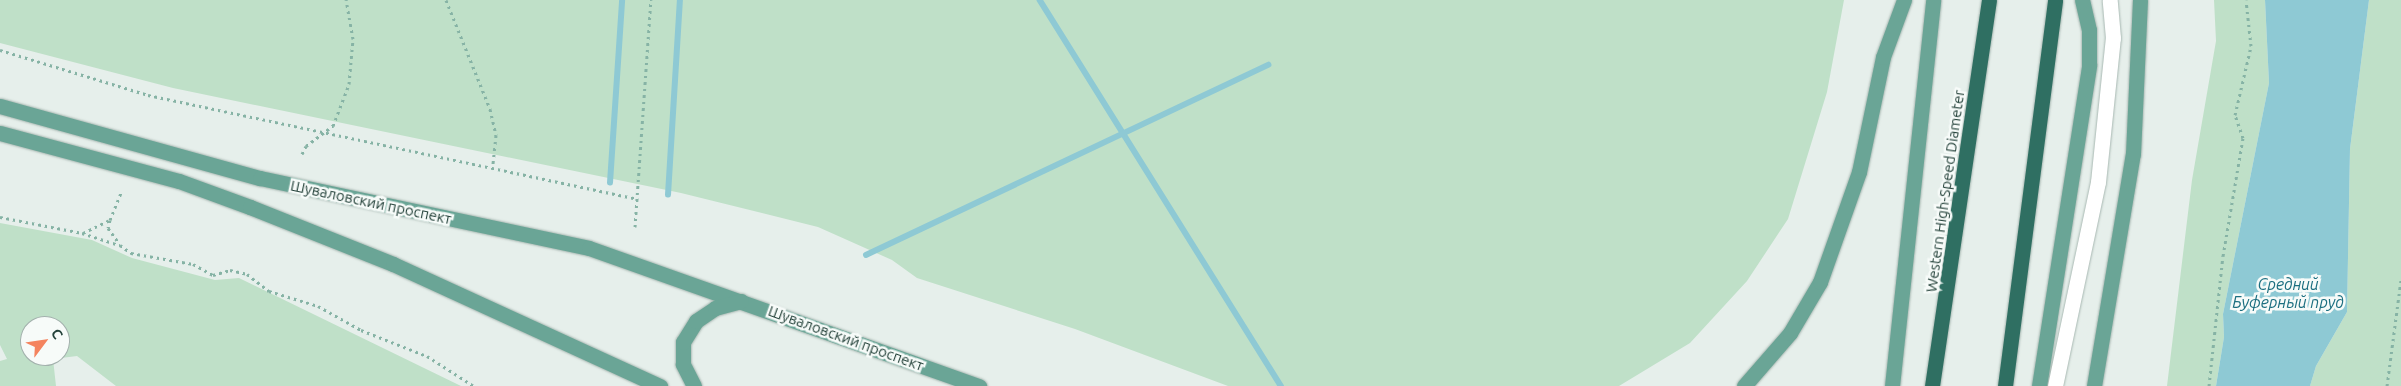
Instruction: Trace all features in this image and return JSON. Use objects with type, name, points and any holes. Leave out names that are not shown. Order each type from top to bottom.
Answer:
[{"type":"highway","name":"Western High-Speed Diameter","points":[[1932,386],[1990,0]]},
{"type":"highway","points":[[2005,386],[2055,0]]},
{"type":"main road","points":[[1744,386],[1790,333],[1820,282],[1859,172],[1883,57],[1904,0]]},
{"type":"main road","points":[[1892,386],[1933,0]]},
{"type":"main road","points":[[2039,386],[2074,177],[2089,65],[2089,30],[2082,0]]},
{"type":"main road","points":[[2094,386],[2133,154],[2140,0]]},
{"type":"main road","name":"Шуваловский проспект","points":[[0,106],[260,178],[589,248],[979,386]]},
{"type":"main road","points":[[0,133],[179,181],[250,207],[394,264],[660,386]]},
{"type":"main road","points":[[694,386],[683,364],[683,342],[696,321],[715,308],[741,301]]},
{"type":"lane","points":[[2055,386],[2098,182],[2114,38],[2110,0]]},
{"type":"path","points":[[302,154],[312,140],[326,135],[352,68],[346,0]]},
{"type":"path","points":[[446,0],[490,109],[496,135],[493,165]]},
{"type":"path","points":[[635,227],[651,0]]},
{"type":"path","points":[[2209,386],[2223,256],[2243,138],[2235,115],[2251,46],[2246,0]]},
{"type":"path","points":[[0,50],[148,95],[326,135],[493,165],[638,199]]},
{"type":"path","points":[[122,191],[108,228],[120,245],[131,254],[193,264],[213,275],[230,270],[247,274],[269,291],[318,306],[361,330],[427,356],[474,386]]},
{"type":"path","points":[[0,217],[82,233],[120,245]]},
{"type":"path","points":[[82,233],[110,220]]},
{"type":"path","points":[[2387,386],[2401,279]]},
{"type":"green space","points":[[0,0],[1844,0],[1827,92],[1788,219],[1747,281],[1690,343],[1619,386],[1228,386],[1075,329],[917,278],[892,260],[818,227],[681,193],[173,88],[0,43]]},
{"type":"green space","points":[[2214,0],[2265,0],[2269,83],[2223,314],[2224,337],[2216,386],[2167,386],[2192,180],[2216,41]]},
{"type":"green space","points":[[2369,0],[2401,0],[2401,386],[2310,386],[2316,366],[2347,312],[2350,149]]},
{"type":"green space","points":[[0,223],[92,240],[132,258],[215,280],[239,278],[461,386],[116,386],[77,356],[70,357],[70,316],[20,316],[20,366],[54,366],[56,386],[0,386],[0,361],[7,359],[0,345]]},
{"type":"water","name":"Средний Буферный пруд","points":[[2265,0],[2369,0],[2350,149],[2347,312],[2316,366],[2310,386],[2216,386],[2224,337],[2223,314],[2269,83]]},
{"type":"waterway","points":[[610,183],[622,0]]},
{"type":"waterway","points":[[668,195],[680,0]]},
{"type":"waterway","points":[[1040,0],[1281,386]]},
{"type":"waterway","points":[[866,255],[1268,65]]}]
